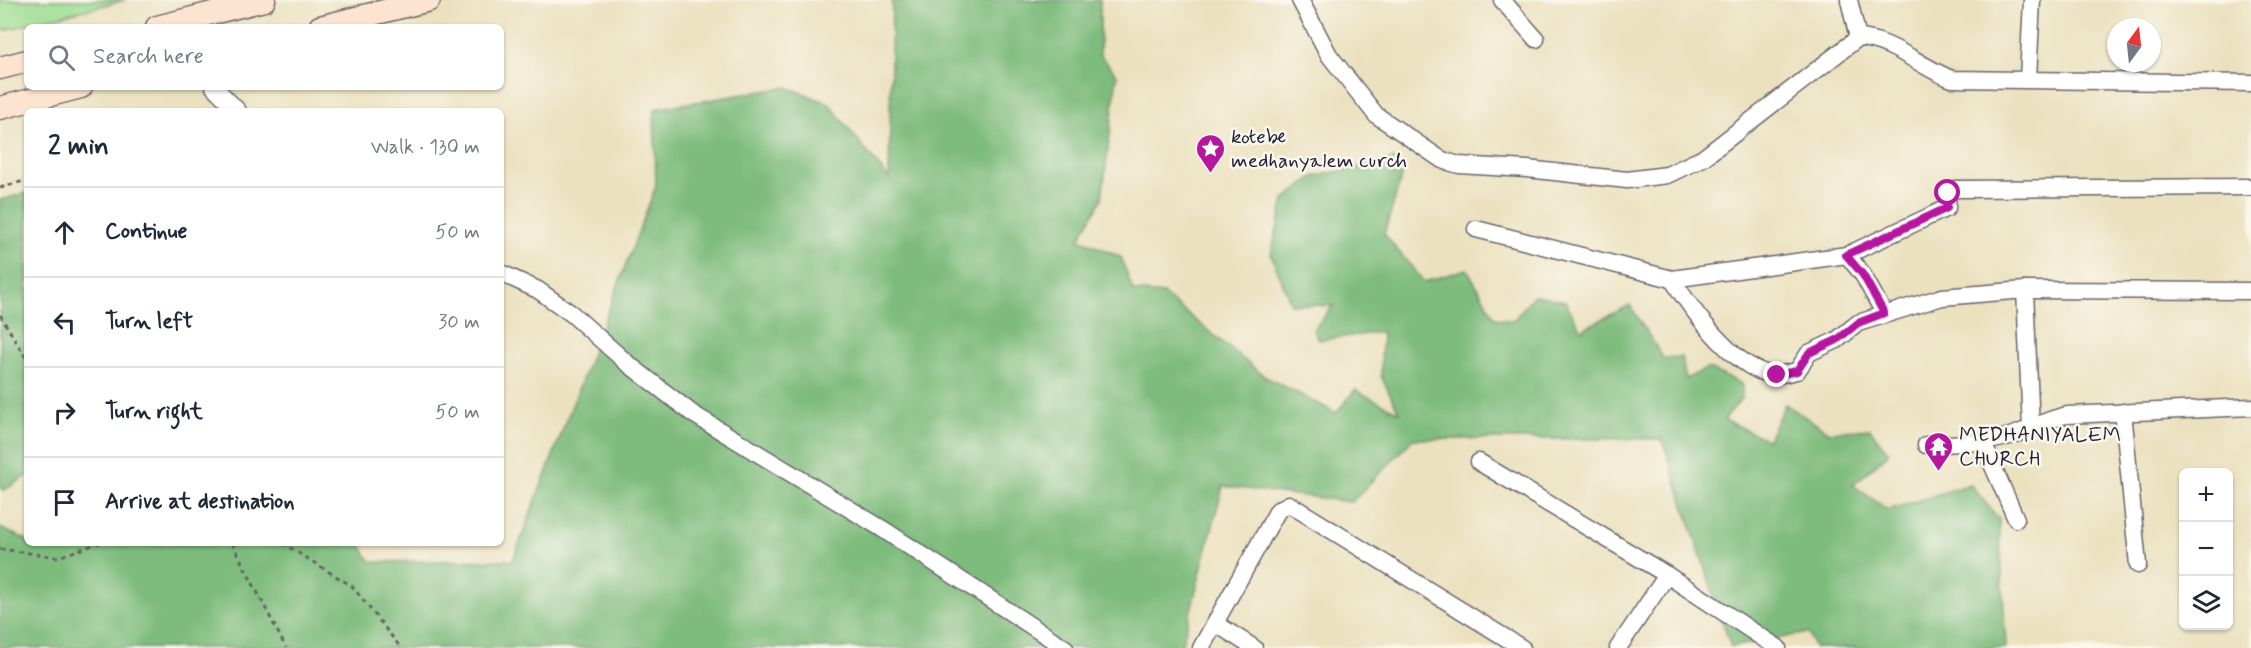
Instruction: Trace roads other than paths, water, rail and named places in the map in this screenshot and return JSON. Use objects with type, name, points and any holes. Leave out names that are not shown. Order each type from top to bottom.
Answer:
[{"type":"main road","points":[[169,24],[264,0]]},
{"type":"main road","points":[[332,24],[429,0]]},
{"type":"main road","points":[[0,68],[24,62]]},
{"type":"main road","points":[[0,108],[69,90]]},
{"type":"street","points":[[1300,0],[1329,55],[1376,115],[1442,160],[1459,165],[1527,169],[1599,178],[1627,180],[1667,175],[1703,158],[1858,38],[1882,43],[1936,74],[1952,79],[2251,83]]},
{"type":"street","points":[[1502,0],[1536,39]]},
{"type":"street","points":[[1849,0],[1858,38]]},
{"type":"street","points":[[2028,79],[2032,0]]},
{"type":"street","points":[[217,90],[235,108]]},
{"type":"street","points":[[1476,229],[1672,279],[1846,255],[1947,208],[1948,193],[1956,189],[2251,187]]},
{"type":"street","points":[[1846,255],[1863,275],[1884,313]]},
{"type":"street","points":[[504,274],[538,290],[572,314],[627,363],[693,414],[881,528],[1065,648]]},
{"type":"street","points":[[1672,279],[1692,309],[1734,354],[1764,373],[1777,375],[1797,371],[1809,353],[1837,340],[1858,323],[1884,313],[1917,306],[1942,297],[2025,290],[2251,291]]},
{"type":"street","points":[[2025,290],[2031,429]]},
{"type":"street","points":[[1926,445],[1982,441],[2031,429],[2046,419],[2123,412],[2251,407]]},
{"type":"street","points":[[2123,412],[2138,565]]},
{"type":"street","points":[[1982,441],[2016,519]]},
{"type":"street","points":[[1479,462],[1667,574],[1778,648]]},
{"type":"street","points":[[1201,648],[1278,510],[1289,504],[1522,648]]},
{"type":"street","points":[[1618,648],[1667,574]]},
{"type":"street","points":[[1215,623],[1254,648]]},
{"type":"place","name":"kotebe medhanyalem curch","points":[[1210,174]]},
{"type":"place","name":"MEDHANIYALEM CHURCH","points":[[1938,472]]}]
